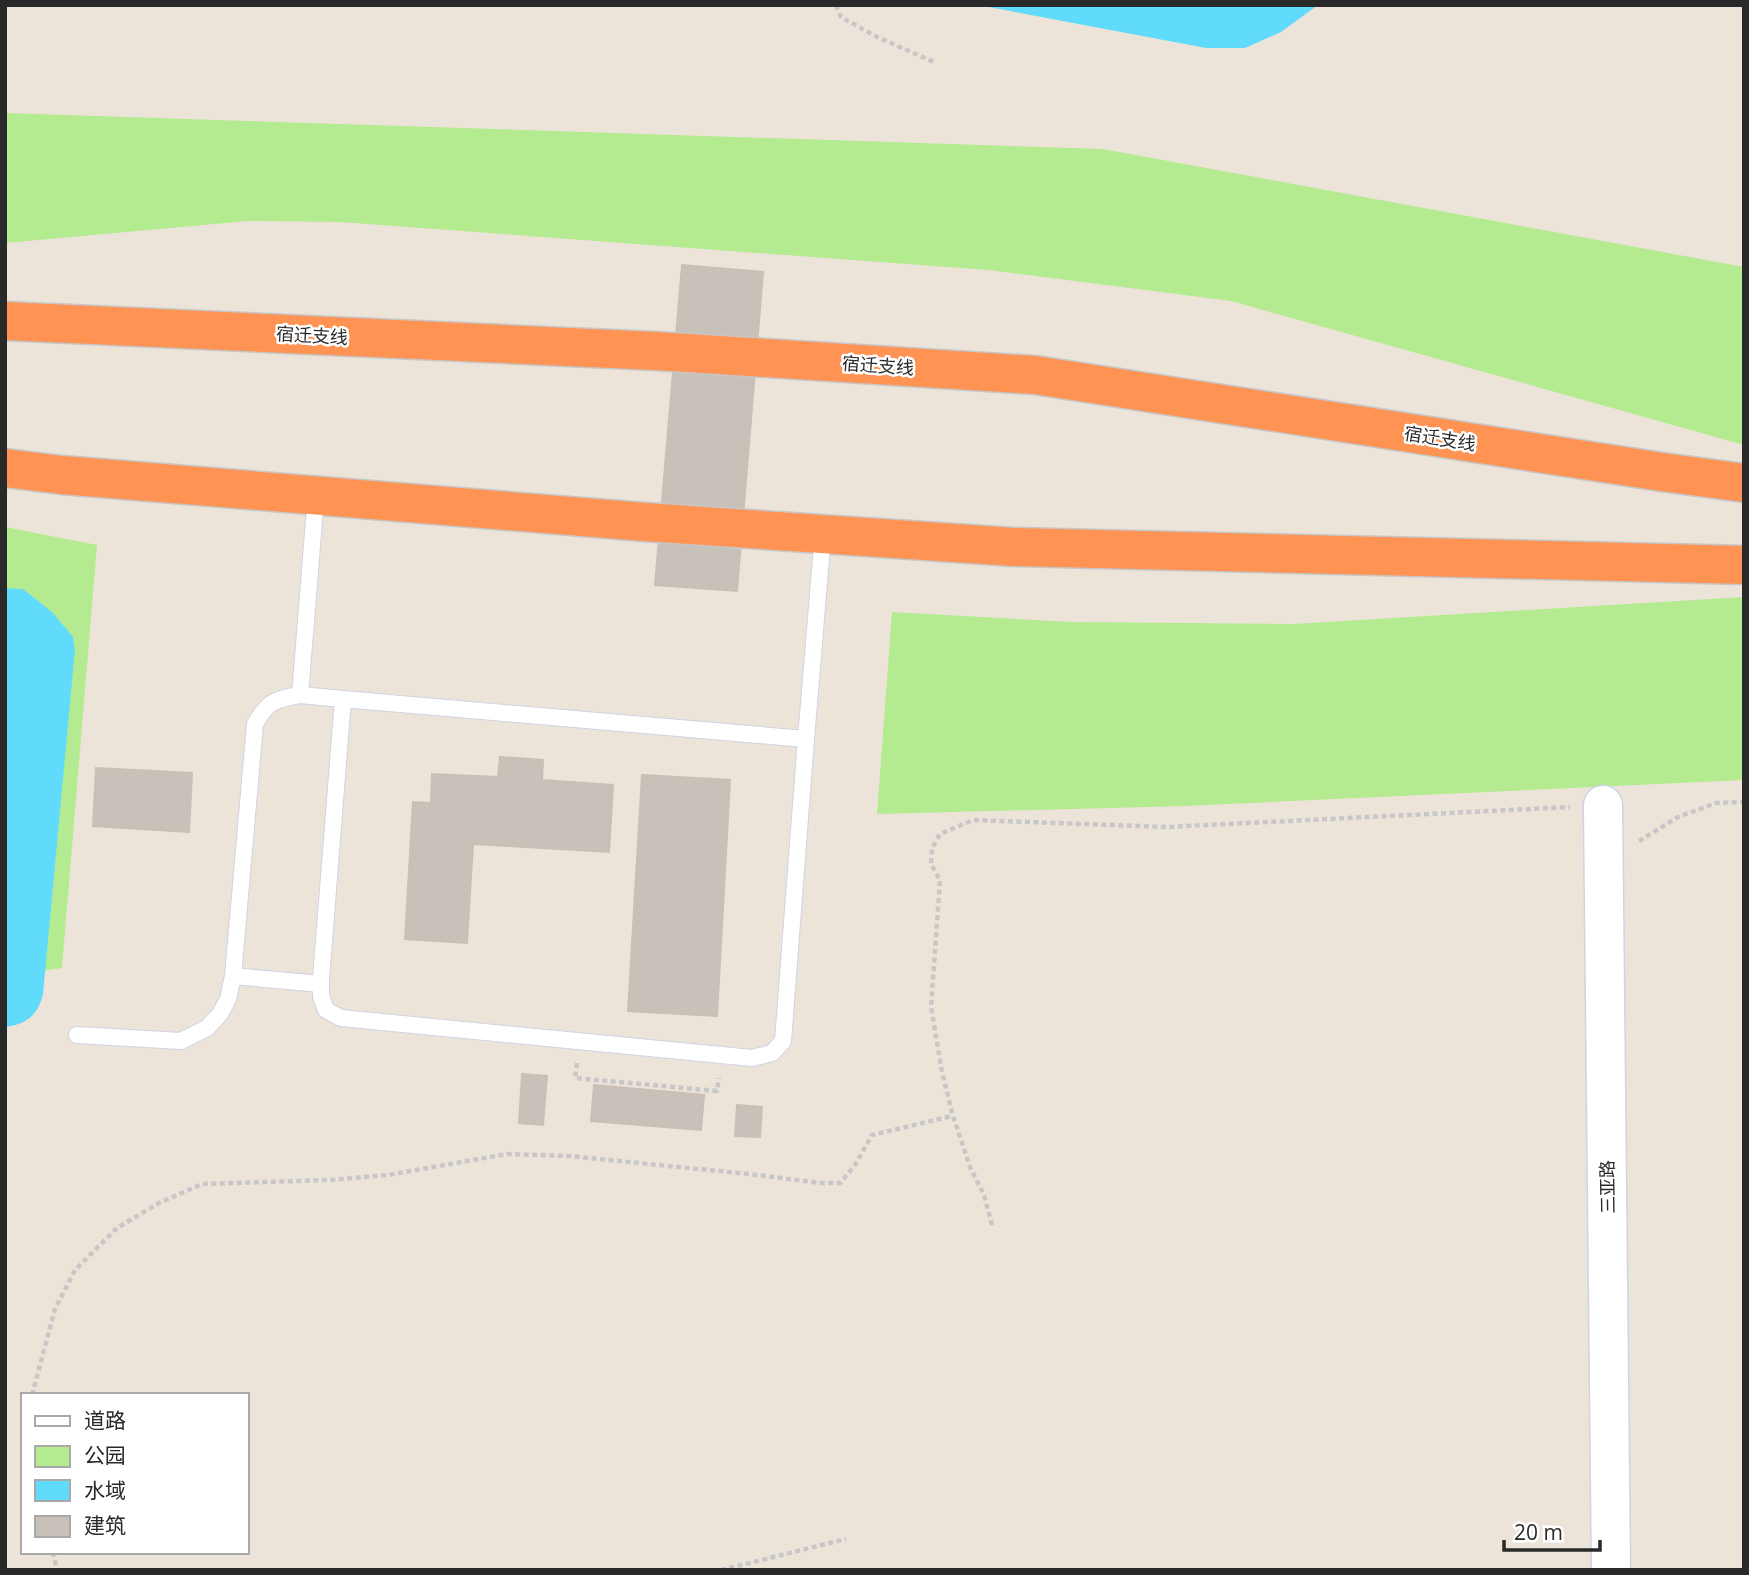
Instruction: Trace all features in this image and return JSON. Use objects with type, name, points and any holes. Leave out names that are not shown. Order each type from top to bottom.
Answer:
[{"type":"highway","name":"宿迁支线","points":[[5,320],[656,351],[1035,375],[1744,483]]},
{"type":"highway","points":[[5,468],[316,496],[1014,547],[1744,565]]},
{"type":"street","name":"三亚路","points":[[1603,805],[1611,1570]]},
{"type":"lane","points":[[300,695],[316,496]]},
{"type":"lane","points":[[343,699],[321,984],[321,996],[326,1010],[341,1018],[752,1058],[772,1053],[783,1041],[823,534]]},
{"type":"lane","points":[[77,1035],[181,1041],[207,1028],[220,1014],[228,999],[233,976],[255,724],[263,709],[278,698],[300,695],[806,739]]},
{"type":"lane","points":[[233,976],[321,984]]},
{"type":"path","points":[[836,5],[841,17],[877,37],[934,62]]},
{"type":"path","points":[[1604,866],[1678,817],[1716,803],[1744,802]]},
{"type":"path","points":[[992,1224],[984,1195],[970,1167],[953,1116],[931,1007],[940,880],[931,864],[932,848],[940,834],[973,820],[1167,827],[1603,805]]},
{"type":"path","points":[[579,1041],[575,1078],[717,1091],[722,1055]]},
{"type":"path","points":[[33,1393],[55,1309],[75,1270],[117,1228],[159,1203],[202,1184],[329,1180],[388,1175],[507,1154],[569,1156],[840,1183],[855,1165],[872,1135],[953,1116]]},
{"type":"path","points":[[722,1570],[846,1539]]},
{"type":"green space","points":[[5,113],[1103,149],[1744,267],[1744,445],[1231,301],[988,270],[340,222],[248,221],[5,243]]},
{"type":"green space","points":[[5,527],[97,545],[62,968],[5,976]]},
{"type":"green space","points":[[1744,597],[1744,780],[1186,806],[877,814],[892,612],[1071,622],[1294,624]]},
{"type":"water","points":[[978,5],[1318,5],[1281,32],[1245,48],[1206,48]]},
{"type":"water","points":[[5,588],[23,589],[53,613],[73,637],[75,649],[43,994],[35,1013],[20,1024],[5,1027]]},
{"type":"building","points":[[682,265],[763,272],[737,591],[655,585]]},
{"type":"building","points":[[500,757],[543,760],[542,780],[613,785],[609,852],[473,844],[467,943],[405,939],[413,802],[431,803],[432,774],[498,777]]},
{"type":"building","points":[[96,768],[192,773],[189,832],[93,826]]},
{"type":"building","points":[[642,775],[730,780],[717,1016],[628,1011]]},
{"type":"building","points":[[522,1074],[547,1076],[543,1125],[519,1123]]},
{"type":"building","points":[[594,1085],[704,1095],[701,1130],[591,1121]]},
{"type":"building","points":[[737,1105],[762,1107],[760,1137],[735,1136]]}]
